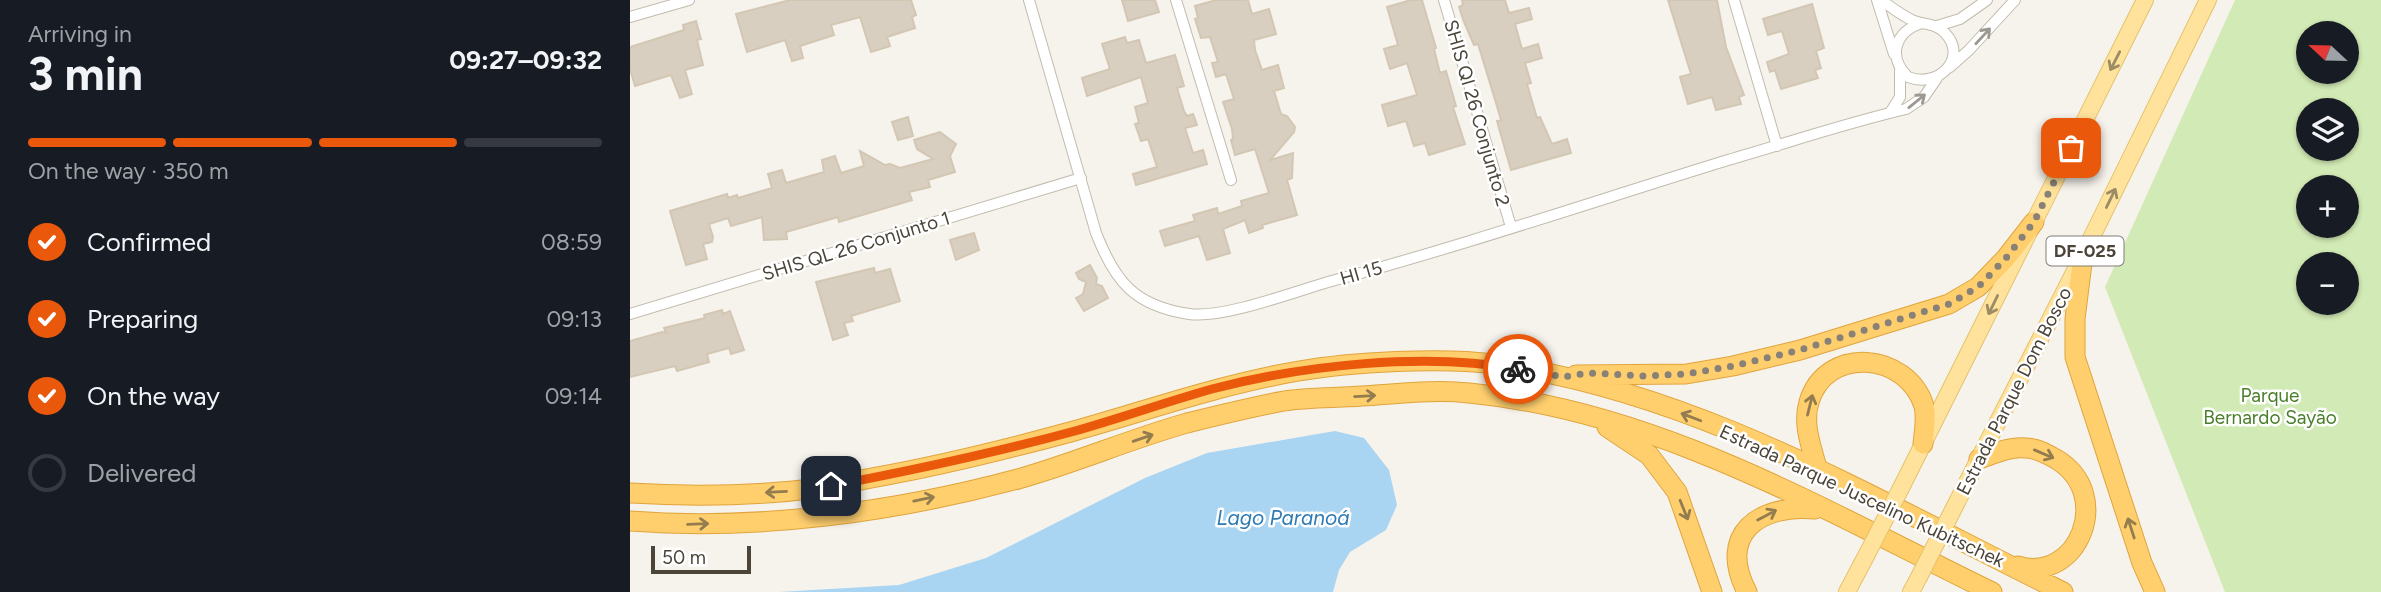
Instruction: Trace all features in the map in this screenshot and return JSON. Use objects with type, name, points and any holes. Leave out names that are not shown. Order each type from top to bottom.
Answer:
[{"type":"highway","points":[[1563,377],[1589,373],[1645,376],[1686,374],[1733,366],[1800,350],[1938,308],[1978,287],[2006,258],[2034,222]]},
{"type":"highway","points":[[2083,255],[2075,319],[2075,357],[2142,563],[2155,592]]},
{"type":"highway","name":"Estrada Parque Juscelino Kubitschek","points":[[630,493],[781,492],[831,486],[953,463],[1079,430],[1215,388],[1301,370],[1379,364],[1479,363],[1563,377],[1651,402],[1747,438],[2063,592]]},
{"type":"highway","points":[[1818,471],[1806,421],[1808,402],[1818,382],[1833,370],[1853,363],[1877,363],[1900,372],[1915,389],[1924,408],[1923,444]]},
{"type":"highway","name":"Estrada Parque Juscelino Kubitschek","points":[[630,521],[672,525],[769,523],[826,517],[1016,479],[1186,423],[1288,400],[1468,393],[1586,413],[1670,440],[1829,510],[1977,587],[1992,592]]},
{"type":"highway","points":[[1586,413],[1649,455],[1661,469],[1687,516],[1712,592]]},
{"type":"highway","points":[[1979,459],[2008,449],[2026,448],[2044,452],[2077,476],[2085,496],[2085,526],[2073,548],[2050,566],[2028,569],[1995,559]]},
{"type":"highway","points":[[1747,592],[1740,579],[1737,544],[1749,526],[1769,512],[1790,506],[1829,510]]},
{"type":"main road","name":"DF-025","points":[[1847,592],[2145,0]]},
{"type":"main road","name":"Estrada Parque Dom Bosco","points":[[1911,592],[2083,255],[2208,0]]},
{"type":"street","points":[[630,17],[689,0]]},
{"type":"street","name":"HI 15","points":[[1029,0],[1108,263],[1127,289],[1157,308],[1193,315],[1227,310],[1376,269],[1890,113],[1915,105],[1937,79]]},
{"type":"street","points":[[1177,0],[1231,180]]},
{"type":"street","name":"SHIS QI 26 Conjunto 2","points":[[1444,0],[1511,227]]},
{"type":"street","points":[[1734,0],[1777,146]]},
{"type":"street","points":[[1879,0],[1922,23],[1937,26],[1947,34],[1952,45],[1948,69]]},
{"type":"street","points":[[1879,0],[1898,65],[1917,81],[1937,79],[1969,50],[2015,0]]},
{"type":"street","points":[[1937,26],[1960,19],[1987,0]]},
{"type":"street","points":[[1890,113],[1900,97],[1895,47],[1900,35],[1910,27],[1922,23]]},
{"type":"street","name":"SHIS QL 26 Conjunto 1","points":[[630,314],[1081,178]]},
{"type":"green space","name":"Parque Bernardo Sayão","points":[[2235,0],[2381,0],[2381,592],[2225,592],[2105,287]]},
{"type":"water","name":"Lago Paranoá","points":[[1335,431],[1364,438],[1389,470],[1397,505],[1386,530],[1350,552],[1339,570],[1333,592],[779,592],[899,585],[986,558],[1145,478],[1207,453]]},
{"type":"building","points":[[790,0],[911,0],[916,15],[912,17],[915,28],[887,37],[890,46],[871,52],[860,17],[831,25],[834,35],[800,46],[803,58],[792,61],[785,40],[747,52],[736,14]]},
{"type":"building","points":[[1122,0],[1155,0],[1159,12],[1128,21]]},
{"type":"building","points":[[1216,0],[1248,0],[1252,14],[1269,9],[1276,34],[1254,40],[1255,50],[1262,70],[1278,65],[1284,88],[1274,91],[1281,114],[1287,116],[1295,127],[1294,132],[1270,160],[1293,153],[1292,178],[1287,180],[1297,215],[1262,225],[1263,228],[1249,233],[1245,220],[1223,229],[1230,253],[1207,260],[1199,236],[1165,246],[1160,231],[1195,221],[1193,215],[1217,208],[1218,214],[1242,206],[1241,201],[1269,193],[1255,149],[1235,155],[1231,140],[1232,129],[1223,102],[1234,99],[1226,74],[1216,77],[1212,63],[1218,62],[1210,37],[1201,38],[1195,19],[1198,18],[1195,6]]},
{"type":"building","points":[[1411,0],[1422,0],[1436,48],[1434,49],[1440,73],[1446,71],[1456,106],[1453,107],[1465,144],[1429,155],[1425,143],[1414,146],[1406,121],[1388,126],[1382,105],[1417,95],[1407,63],[1390,69],[1384,49],[1398,45],[1387,7]]},
{"type":"building","points":[[1462,0],[1505,0],[1509,13],[1529,8],[1532,19],[1515,24],[1522,49],[1538,44],[1542,58],[1525,63],[1531,83],[1527,84],[1537,118],[1540,117],[1552,144],[1567,139],[1571,153],[1511,170],[1497,121],[1501,120],[1478,44],[1474,45],[1459,7],[1463,5]]},
{"type":"building","points":[[1668,0],[1717,0],[1726,47],[1744,95],[1739,97],[1741,104],[1716,110],[1712,97],[1688,104],[1680,77],[1691,74]]},
{"type":"building","points":[[1812,4],[1824,48],[1816,51],[1821,68],[1815,70],[1818,78],[1781,89],[1775,70],[1770,72],[1767,62],[1789,54],[1782,31],[1768,35],[1763,19]]},
{"type":"building","points":[[696,21],[701,39],[697,40],[703,65],[685,70],[692,94],[680,98],[671,75],[635,86],[630,69],[630,47],[684,30],[683,25]]},
{"type":"building","points":[[1125,37],[1127,43],[1139,40],[1146,63],[1175,55],[1184,86],[1177,88],[1184,111],[1187,116],[1193,114],[1197,125],[1185,128],[1193,153],[1203,150],[1207,164],[1136,185],[1133,174],[1157,167],[1148,139],[1141,141],[1135,124],[1139,123],[1135,107],[1148,103],[1141,77],[1087,96],[1082,78],[1110,69],[1102,44]]},
{"type":"building","points":[[908,117],[913,136],[898,140],[892,122]]},
{"type":"building","points":[[940,132],[956,144],[950,156],[955,172],[928,180],[930,187],[909,192],[912,200],[839,222],[838,217],[786,232],[787,239],[764,240],[762,217],[731,226],[728,218],[709,224],[712,242],[703,244],[707,259],[686,265],[670,211],[727,194],[728,198],[737,195],[738,198],[772,188],[768,174],[782,170],[786,183],[824,172],[822,160],[835,156],[841,173],[864,166],[860,151],[885,165],[900,168],[933,159],[917,149],[914,140]]},
{"type":"building","points":[[974,233],[979,250],[956,260],[950,240]]},
{"type":"building","points":[[1090,265],[1097,278],[1096,284],[1102,286],[1108,298],[1084,311],[1076,298],[1083,294],[1086,282],[1079,279],[1076,273]]},
{"type":"building","points":[[874,268],[875,273],[890,269],[900,301],[851,316],[853,321],[844,323],[848,335],[833,340],[816,282]]},
{"type":"building","points":[[722,310],[723,314],[730,311],[744,350],[731,354],[729,348],[707,354],[709,362],[677,371],[675,366],[630,377],[630,341],[666,333],[664,328],[705,318],[704,315]]},
{"type":"way so far","points":[[1518,369],[1563,377],[1589,373],[1645,376],[1686,374],[1800,350],[1949,304],[1978,287],[2006,258],[2034,222],[2071,148]]},
{"type":"route","points":[[831,486],[953,463],[1079,430],[1215,388],[1301,370],[1430,362],[1491,364],[1518,369]]}]
